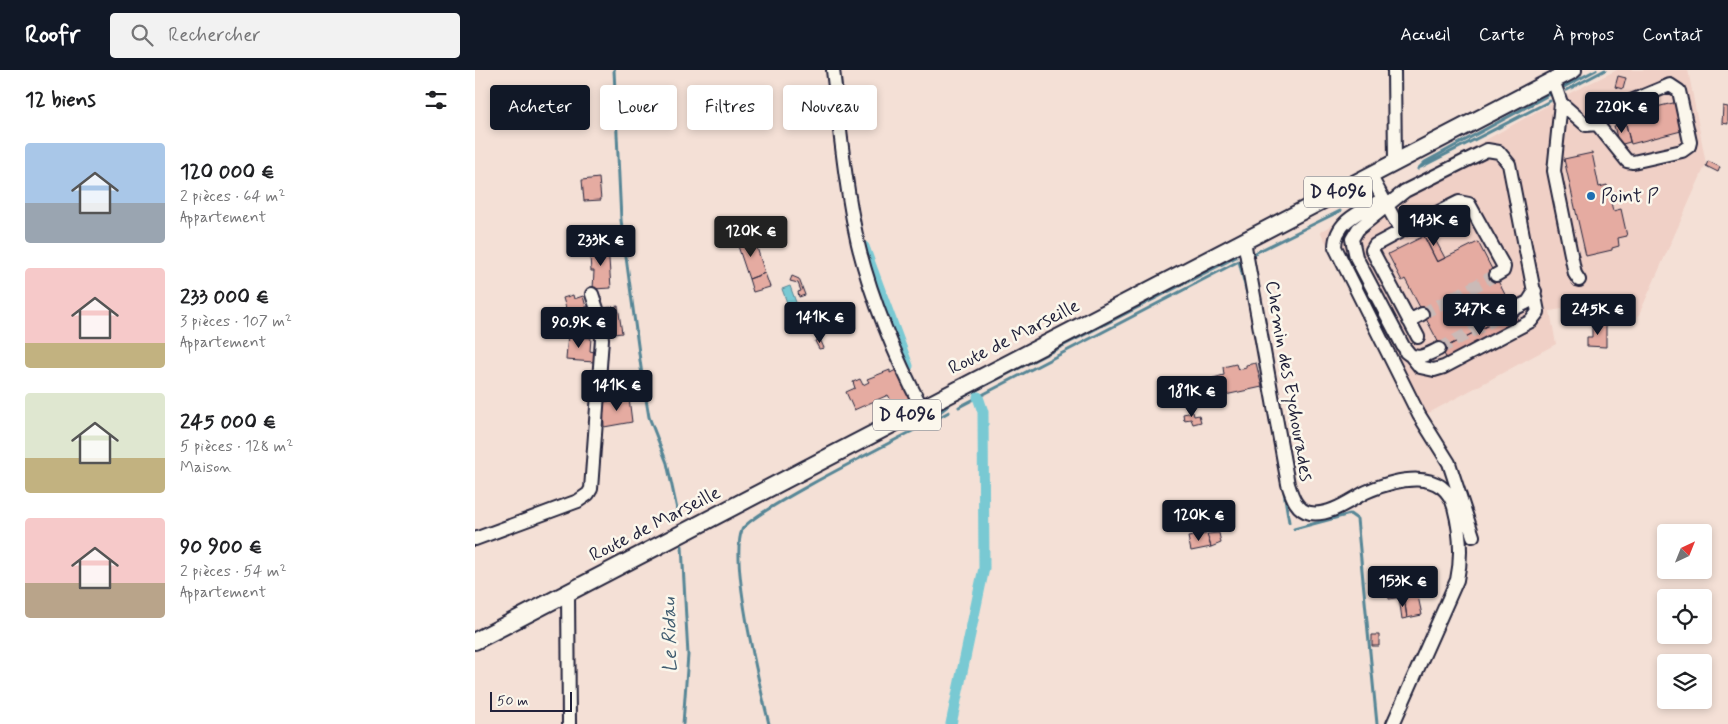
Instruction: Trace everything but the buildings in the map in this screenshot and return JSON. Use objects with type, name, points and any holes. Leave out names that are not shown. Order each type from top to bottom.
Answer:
[{"type":"main road","name":"Route de Marseille","points":[[475,641],[1573,70]]},
{"type":"street","points":[[833,70],[843,159],[858,246],[890,336],[922,408]]},
{"type":"street","points":[[1394,70],[1395,162]]},
{"type":"street","points":[[1553,80],[1561,103],[1560,130],[1554,171],[1575,274],[1579,280]]},
{"type":"street","points":[[1561,103],[1592,124],[1621,156],[1630,162],[1682,151],[1691,142],[1679,91],[1670,85],[1617,107],[1592,124]]},
{"type":"street","points":[[1386,203],[1355,232],[1351,243],[1356,257],[1406,352],[1415,364],[1422,368],[1434,370],[1444,367],[1531,321],[1538,312],[1510,169],[1507,160],[1499,152],[1487,150],[1342,225],[1336,235],[1335,247],[1419,415],[1449,463],[1473,536]]},
{"type":"street","points":[[1370,175],[1401,231]]},
{"type":"street","points":[[1418,337],[1372,250],[1375,245],[1459,202],[1466,202],[1471,206],[1504,266],[1503,271],[1496,275]]},
{"type":"street","name":"Chemin des Eychourades","points":[[1244,241],[1289,484],[1296,504],[1307,512],[1324,513],[1375,489],[1419,479],[1439,484],[1448,493],[1452,502],[1460,558],[1457,580],[1393,724]]},
{"type":"street","points":[[1514,309],[1528,302],[1535,291]]},
{"type":"street","points":[[475,539],[578,501],[588,494],[591,489],[602,339],[599,315],[592,294]]},
{"type":"street","points":[[1409,321],[1422,314]]},
{"type":"street","points":[[1406,352],[1416,358],[1439,348]]},
{"type":"street","points":[[568,592],[569,724]]},
{"type":"shaded area","points":[[1617,70],[1688,70],[1706,164],[1637,319],[1598,303],[1550,311],[1556,344],[1425,415],[1320,232],[1572,92]]},
{"type":"water","points":[[790,286],[797,305],[789,308],[782,289]]},
{"type":"waterway","name":"Le Ridau","points":[[614,70],[621,220],[642,375],[649,417],[667,463],[678,514]]},
{"type":"waterway","points":[[1560,89],[1596,70]]},
{"type":"waterway","points":[[1567,90],[1605,70]]},
{"type":"waterway","points":[[1418,169],[1425,162],[1554,92]]},
{"type":"waterway","points":[[1421,167],[1550,101]]},
{"type":"waterway","points":[[1253,254],[1340,211]]},
{"type":"waterway","points":[[864,247],[908,366]]},
{"type":"waterway","points":[[959,399],[1236,257]]},
{"type":"waterway","points":[[959,407],[1239,261],[1248,298]]},
{"type":"waterway","points":[[951,724],[984,568],[983,412],[978,397]]},
{"type":"waterway","points":[[934,420],[936,415],[949,405]]},
{"type":"waterway","points":[[769,724],[753,655],[742,595],[739,568],[739,546],[742,530],[752,520],[803,489],[949,412]]},
{"type":"waterway","points":[[928,416],[931,422]]},
{"type":"waterway","points":[[1284,492],[1289,522]]},
{"type":"waterway","points":[[1294,529],[1350,514],[1357,519],[1377,724]]},
{"type":"waterway","name":"Le Ridau","points":[[682,546],[688,655],[683,724]]},
{"type":"tunnel","points":[[1422,314],[1496,275]]},
{"type":"tunnel","points":[[1439,349],[1514,309]]},
{"type":"place","name":"Point P","points":[[1591,196]]}]
